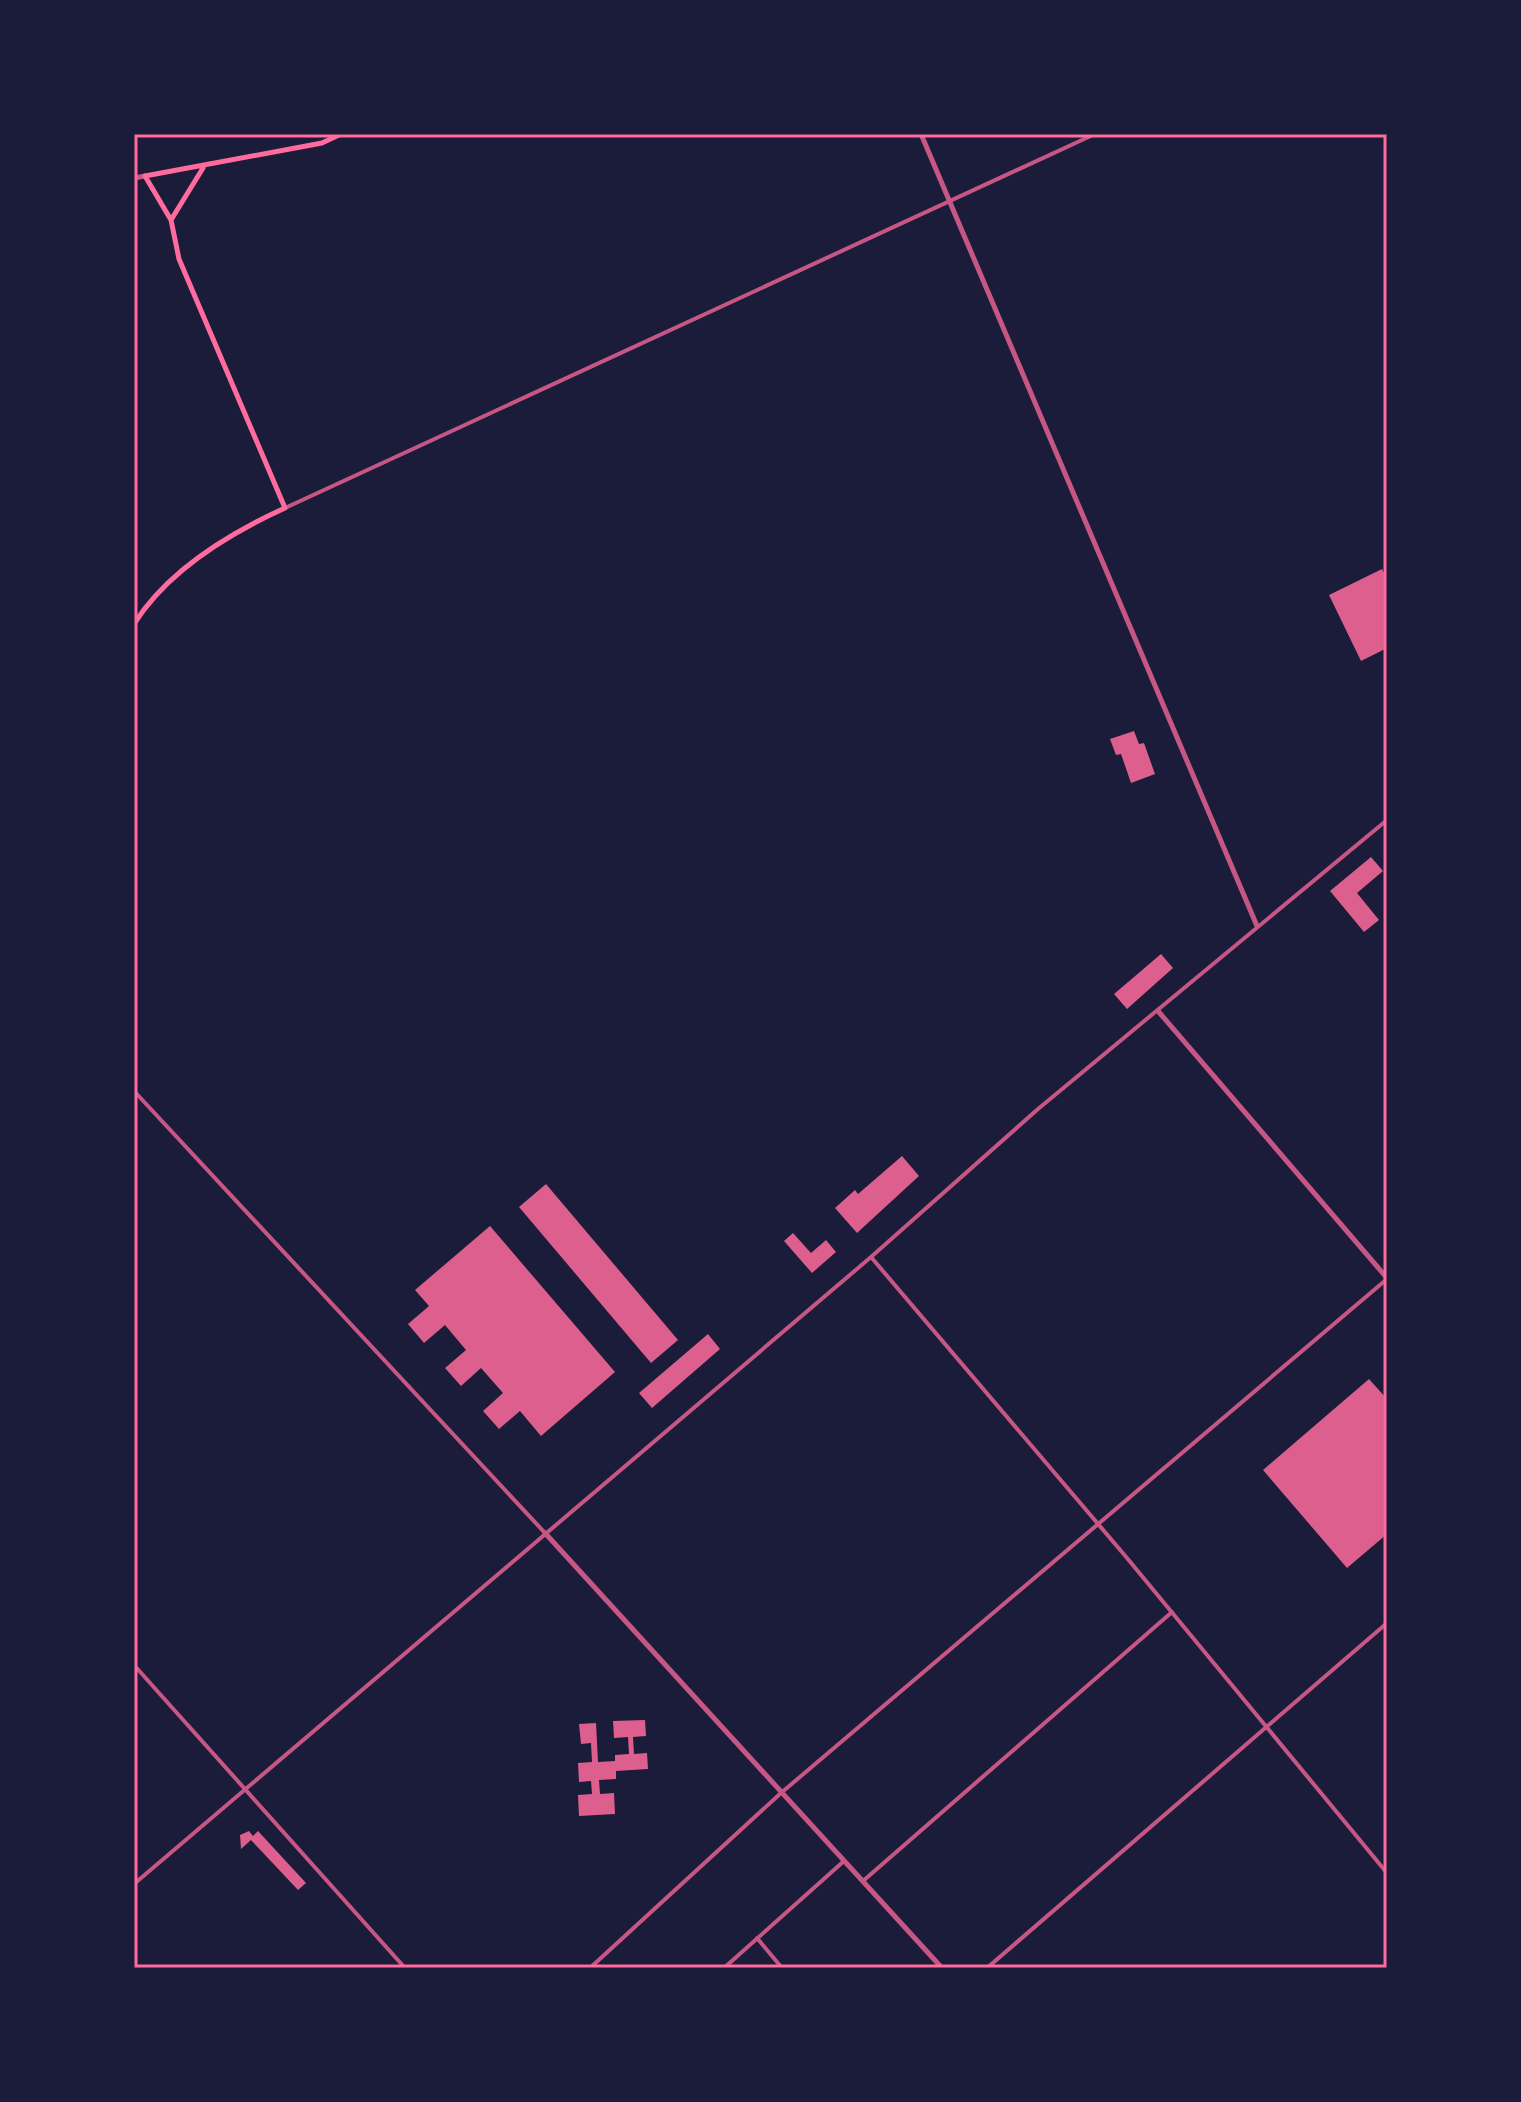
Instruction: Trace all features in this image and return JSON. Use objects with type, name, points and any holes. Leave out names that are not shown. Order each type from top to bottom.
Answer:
[{"type":"main road","points":[[134,624],[149,600],[201,555],[252,523],[285,508],[179,259],[171,220],[145,176],[203,168],[322,143],[341,134]]},
{"type":"main road","points":[[171,220],[203,168]]},
{"type":"street","points":[[921,134],[1257,926]]},
{"type":"street","points":[[285,508],[1095,134]]},
{"type":"street","points":[[134,178],[145,176]]},
{"type":"street","points":[[134,1884],[871,1257],[1038,1109],[1387,820]]},
{"type":"street","points":[[590,1968],[781,1793],[1387,1279],[1158,1011]]},
{"type":"street","points":[[134,1091],[545,1533],[942,1968]]},
{"type":"street","points":[[871,1257],[1172,1612],[1387,1873]]},
{"type":"street","points":[[863,1881],[1172,1612]]},
{"type":"street","points":[[987,1968],[1387,1623]]},
{"type":"street","points":[[134,1665],[243,1791],[405,1968]]},
{"type":"street","points":[[724,1968],[844,1861]]},
{"type":"street","points":[[757,1938],[782,1968]]},
{"type":"building","points":[[1382,569],[1387,579],[1387,648],[1361,661],[1329,595]]},
{"type":"building","points":[[1134,731],[1139,744],[1144,743],[1155,774],[1131,783],[1121,754],[1116,755],[1110,739]]},
{"type":"building","points":[[1371,857],[1383,871],[1357,893],[1379,920],[1364,932],[1330,891]]},
{"type":"building","points":[[1161,954],[1173,968],[1127,1009],[1114,994]]},
{"type":"building","points":[[902,1156],[919,1176],[857,1233],[835,1208],[855,1190],[858,1194]]},
{"type":"building","points":[[546,1184],[678,1340],[651,1363],[519,1207]]},
{"type":"building","points":[[490,1226],[615,1372],[541,1436],[520,1411],[499,1429],[483,1411],[503,1393],[481,1368],[461,1386],[445,1368],[466,1350],[445,1325],[424,1343],[408,1324],[429,1306],[415,1290]]},
{"type":"building","points":[[793,1233],[811,1253],[826,1240],[836,1252],[812,1273],[784,1241]]},
{"type":"building","points":[[708,1334],[720,1349],[652,1408],[639,1393]]},
{"type":"building","points":[[1369,1379],[1387,1399],[1387,1534],[1347,1568],[1263,1470]]},
{"type":"building","points":[[645,1720],[646,1736],[633,1737],[634,1754],[647,1753],[648,1769],[616,1771],[616,1779],[599,1780],[600,1794],[614,1793],[615,1814],[579,1816],[578,1795],[592,1794],[591,1781],[579,1782],[578,1763],[592,1762],[591,1743],[581,1744],[579,1724],[596,1723],[598,1762],[615,1761],[615,1755],[629,1754],[628,1737],[614,1738],[613,1721]]},
{"type":"building","points":[[249,1831],[253,1836],[258,1831],[306,1883],[298,1890],[251,1840],[241,1849],[240,1835]]}]
